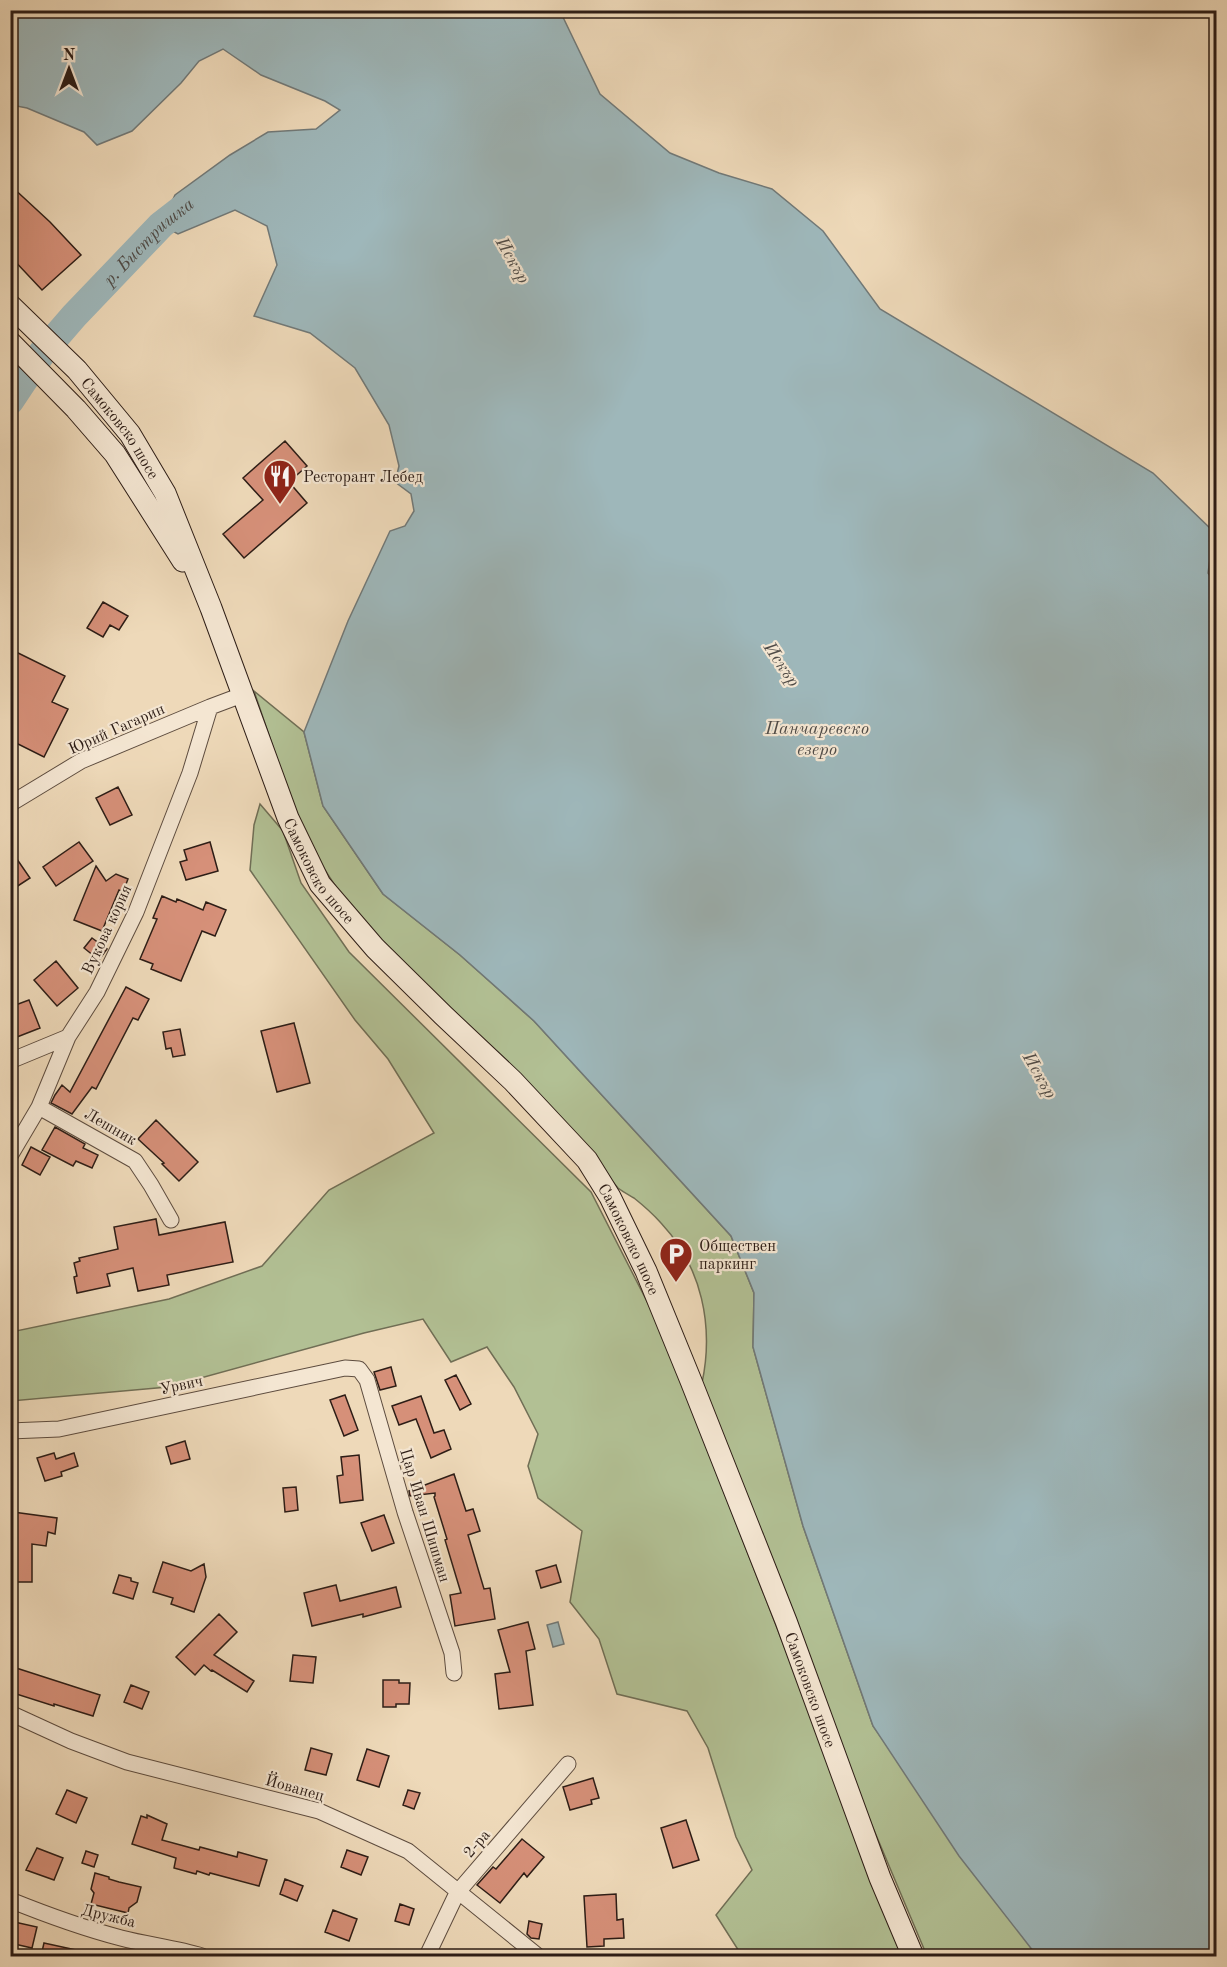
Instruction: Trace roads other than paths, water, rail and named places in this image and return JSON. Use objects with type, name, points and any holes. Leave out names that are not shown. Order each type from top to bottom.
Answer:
[{"type":"main road","name":"Самоковско шосе","points":[[13,307],[77,370],[130,434],[165,493],[211,608],[288,818],[320,884],[375,948],[513,1081],[587,1160],[610,1197],[646,1271],[691,1381],[786,1621],[880,1878],[913,1956]]},
{"type":"main road","name":"Самоковско шосе","points":[[10,342],[76,409],[115,454],[211,608]]},
{"type":"street","name":"Юрий Гагарин","points":[[10,804],[81,761],[242,695]]},
{"type":"street","name":"Вукова кория","points":[[10,1156],[39,1107],[68,1037],[97,992],[136,912],[190,773],[210,707]]},
{"type":"street","points":[[10,1061],[68,1037]]},
{"type":"street","name":"Лешник","points":[[39,1107],[135,1161],[171,1220]]},
{"type":"street","name":"Урвич","points":[[10,1431],[59,1429],[345,1368],[359,1370]]},
{"type":"street","name":"Цар Иван Шишман","points":[[359,1370],[367,1380],[405,1512],[452,1653],[454,1673]]},
{"type":"street","name":"Йованец","points":[[10,1713],[71,1741],[127,1762],[319,1811],[408,1851],[457,1893],[538,1956]]},
{"type":"street","name":"2-ра","points":[[427,1956],[457,1893],[568,1764]]},
{"type":"street","name":"Дружба","points":[[10,1900],[72,1925],[202,1956]]},
{"type":"water","name":"Панчаревско езеро","points":[[10,11],[560,11],[600,94],[670,153],[719,173],[772,189],[823,231],[880,309],[1153,473],[1214,532],[1208,573],[1216,584],[1216,1956],[1037,1956],[959,1856],[873,1726],[803,1526],[753,1347],[754,1293],[731,1236],[534,1021],[460,955],[383,894],[323,806],[304,732],[348,621],[390,531],[405,526],[414,511],[411,494],[395,482],[399,466],[389,425],[355,368],[310,333],[254,316],[277,265],[267,226],[235,210],[178,234],[161,225],[175,195],[230,155],[268,132],[316,129],[340,110],[325,101],[261,75],[223,49],[199,61],[181,83],[132,131],[97,145],[84,132],[27,108],[11,105]]},
{"type":"water","points":[[558,1622],[564,1644],[553,1647],[547,1625]]},
{"type":"waterway","name":"р. Бистришка","points":[[10,401],[42,353],[74,316],[161,225],[192,201]]},
{"type":"place","name":"Ресторант Лебед","points":[[280,505]]},
{"type":"place","name":"Обществен паркинг","points":[[676,1283]]},
{"type":"water label","name":"Искър","points":[[513,260]]},
{"type":"water label","name":"Искър","points":[[782,664]]},
{"type":"water label","name":"Искър","points":[[1040,1075]]}]
